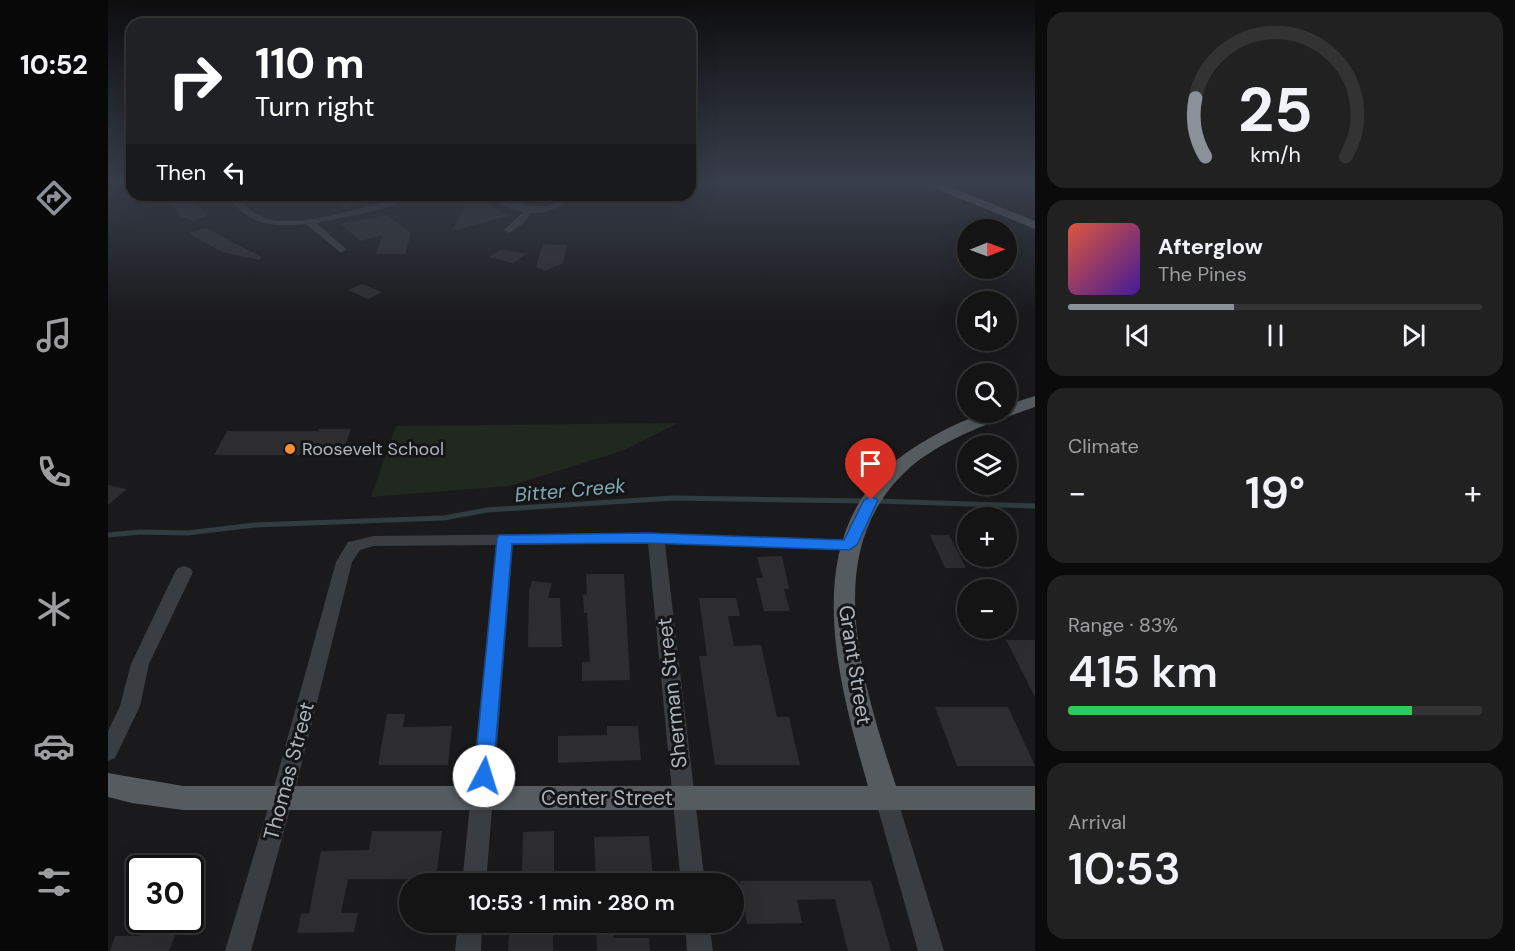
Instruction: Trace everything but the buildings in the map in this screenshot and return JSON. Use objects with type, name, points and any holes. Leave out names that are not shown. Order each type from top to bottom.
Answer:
[{"type":"main road","name":"Grant Street","points":[[1017,408],[1035,401]]},
{"type":"main road","name":"Grant Street","points":[[886,798],[863,720],[848,651],[843,589],[850,542],[877,490],[909,460],[946,437],[979,423]]},
{"type":"main road","name":"Center Street","points":[[108,785],[132,791],[183,798],[1035,798]]},
{"type":"street","points":[[314,226],[341,250]]},
{"type":"street","points":[[509,230],[513,226]]},
{"type":"street","points":[[475,873],[505,539],[656,538],[850,542]]},
{"type":"street","name":"Sherman Street","points":[[656,538],[692,873]]},
{"type":"street","name":"Thomas Street","points":[[238,951],[282,798],[344,562],[354,546],[374,541],[505,539]]},
{"type":"street","points":[[108,752],[130,706],[140,664],[184,572]]},
{"type":"street","name":"Grant Street","points":[[886,798],[931,951]]},
{"type":"street","points":[[468,951],[469,933]]},
{"type":"street","points":[[698,933],[700,951]]},
{"type":"shaded area","points":[[678,423],[625,450],[509,486],[371,497],[396,426]]},
{"type":"waterway","name":"Bitter Creek","points":[[108,535],[140,532],[187,533],[255,525],[444,518],[487,510],[673,498],[867,501]]},
{"type":"waterway","name":"Bitter Creek","points":[[876,501],[1035,506]]},
{"type":"place","name":"Roosevelt School","points":[[290,449]]},
{"type":"route","points":[[484,776],[505,539],[646,538],[849,545],[871,500]]}]
